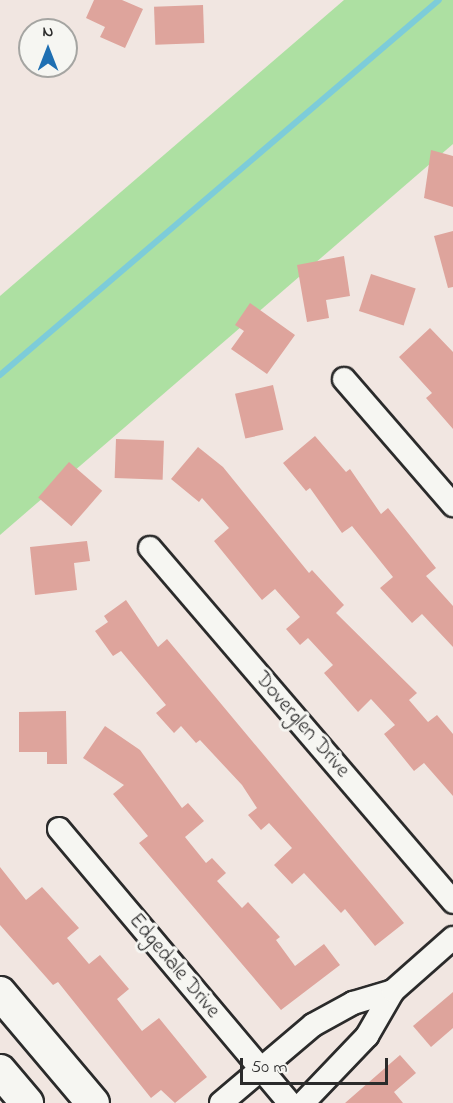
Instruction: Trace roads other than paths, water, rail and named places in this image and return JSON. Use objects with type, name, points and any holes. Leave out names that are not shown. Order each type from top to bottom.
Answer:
[{"type":"street","points":[[344,379],[453,506]]},
{"type":"street","name":"Doverglen Drive","points":[[150,548],[453,902]]},
{"type":"street","name":"Edgedale Drive","points":[[59,829],[290,1103]]},
{"type":"street","points":[[303,1103],[367,1036],[393,991],[453,938]]},
{"type":"street","points":[[221,1103],[313,1025],[353,1003],[393,991]]},
{"type":"street","points":[[0,993],[93,1103]]},
{"type":"street","points":[[0,1071],[27,1103]]},
{"type":"waterway","points":[[0,375],[439,0]]}]
